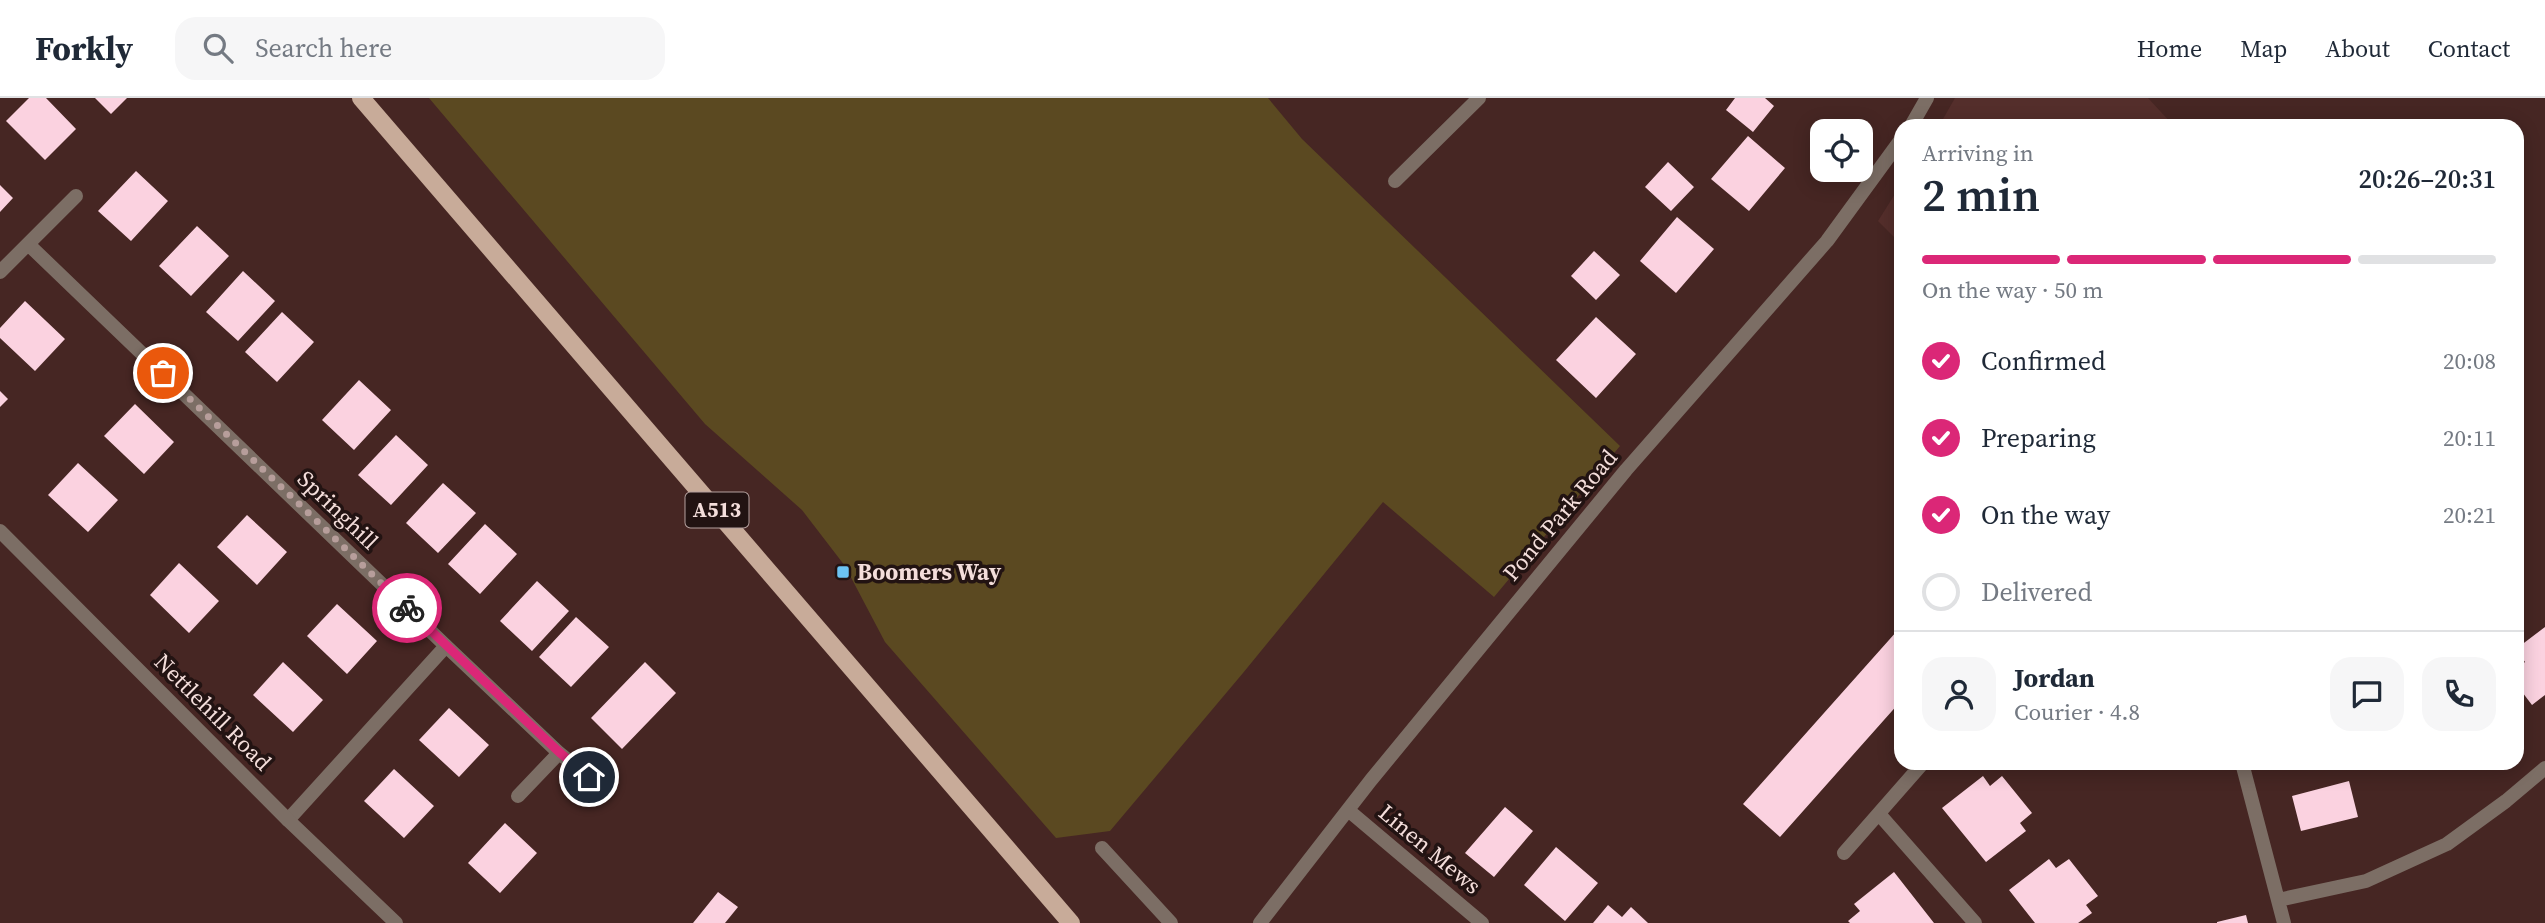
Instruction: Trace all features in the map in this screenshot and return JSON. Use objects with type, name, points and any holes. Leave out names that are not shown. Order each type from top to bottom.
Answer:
[{"type":"main road","name":"A513","points":[[361,98],[1072,923]]},
{"type":"street","points":[[1915,119],[1927,98]]},
{"type":"street","points":[[1395,181],[1474,100]]},
{"type":"street","name":"Pond Park Road","points":[[1260,923],[1348,810],[1626,470],[1827,241],[1894,149]]},
{"type":"street","points":[[0,272],[76,196]]},
{"type":"street","name":"Springhill","points":[[28,244],[446,646],[589,777]]},
{"type":"street","name":"Nettlehill Road","points":[[0,531],[288,820],[396,923]]},
{"type":"street","points":[[288,820],[446,646]]},
{"type":"street","points":[[518,796],[559,752]]},
{"type":"street","points":[[2278,900],[2366,881],[2447,844],[2506,801],[2545,768]]},
{"type":"street","points":[[1844,853],[1917,770]]},
{"type":"street","points":[[2244,770],[2284,923]]},
{"type":"street","name":"Linen Mews","points":[[1348,810],[1482,923]]},
{"type":"street","points":[[1879,814],[1975,923]]},
{"type":"street","points":[[1102,848],[1171,923]]},
{"type":"shaded area","points":[[429,98],[1268,98],[1302,139],[1620,446],[1494,597],[1383,502],[1110,831],[1056,838],[885,642],[845,566],[802,510],[705,424]]},
{"type":"shaded area","points":[[1955,98],[2148,98],[2168,119],[1943,119]]},
{"type":"shaded area","points":[[1894,196],[1894,237],[1878,221]]},
{"type":"building","points":[[29,98],[46,98],[76,129],[45,160],[6,121]]},
{"type":"building","points":[[95,98],[127,98],[111,114]]},
{"type":"building","points":[[1735,98],[1765,98],[1774,106],[1753,132],[1726,110]]},
{"type":"building","points":[[1748,136],[1785,168],[1749,211],[1711,179]]},
{"type":"building","points":[[1668,162],[1694,187],[1671,211],[1645,187]]},
{"type":"building","points":[[136,171],[168,201],[131,241],[98,211]]},
{"type":"building","points":[[0,185],[13,198],[0,212]]},
{"type":"building","points":[[1677,217],[1714,249],[1676,293],[1640,261]]},
{"type":"building","points":[[197,226],[229,256],[191,296],[159,266]]},
{"type":"building","points":[[1594,251],[1620,275],[1596,300],[1571,276]]},
{"type":"building","points":[[243,271],[275,301],[238,341],[206,312]]},
{"type":"building","points":[[25,301],[65,339],[35,371],[0,338],[0,328]]},
{"type":"building","points":[[282,312],[314,342],[277,382],[245,352]]},
{"type":"building","points":[[1596,317],[1636,354],[1596,398],[1556,360]]},
{"type":"building","points":[[359,380],[391,410],[354,450],[322,420]]},
{"type":"building","points":[[0,391],[8,399],[0,407]]},
{"type":"building","points":[[135,404],[174,442],[144,474],[104,436]]},
{"type":"building","points":[[396,435],[428,465],[391,505],[358,475]]},
{"type":"building","points":[[78,463],[118,500],[88,532],[48,495]]},
{"type":"building","points":[[443,483],[476,513],[438,553],[406,523]]},
{"type":"building","points":[[247,515],[287,552],[257,585],[217,547]]},
{"type":"building","points":[[485,524],[517,554],[480,594],[448,564]]},
{"type":"building","points":[[179,563],[219,601],[189,633],[150,595]]},
{"type":"building","points":[[537,581],[569,611],[532,651],[500,621]]},
{"type":"building","points":[[337,604],[377,641],[347,674],[307,636]]},
{"type":"building","points":[[576,617],[609,647],[571,687],[539,657]]},
{"type":"building","points":[[2545,627],[2545,695],[2532,705],[2524,694],[2524,643]]},
{"type":"building","points":[[1894,634],[1894,709],[1780,837],[1743,804]]},
{"type":"building","points":[[283,662],[323,700],[293,732],[253,695]]},
{"type":"building","points":[[645,662],[676,693],[622,749],[591,718]]},
{"type":"building","points":[[449,708],[489,745],[459,777],[419,740]]},
{"type":"building","points":[[394,769],[434,806],[404,838],[364,801]]},
{"type":"building","points":[[1983,776],[1990,786],[2002,776],[2032,813],[2020,823],[2026,831],[1986,862],[1942,808]]},
{"type":"building","points":[[2349,781],[2358,817],[2301,831],[2292,796]]},
{"type":"building","points":[[1505,807],[1533,831],[1494,877],[1465,853]]},
{"type":"building","points":[[505,823],[537,853],[500,893],[468,863]]},
{"type":"building","points":[[1556,847],[1598,883],[1565,921],[1524,885]]},
{"type":"building","points":[[2049,859],[2056,868],[2069,859],[2098,896],[2086,905],[2092,913],[2078,923],[2035,923],[2009,890]]},
{"type":"building","points":[[1894,872],[1934,923],[1850,923],[1848,921],[1860,911],[1854,904]]},
{"type":"building","points":[[718,892],[738,907],[725,923],[693,923]]},
{"type":"building","points":[[1608,905],[1622,917],[1631,907],[1648,923],[1593,923]]},
{"type":"building","points":[[2246,915],[2248,923],[2217,923],[2217,922]]},
{"type":"way so far","points":[[163,373],[407,608]]},
{"type":"place","name":"Boomers Way","points":[[843,572]]},
{"type":"route","points":[[407,608],[589,777]]}]
